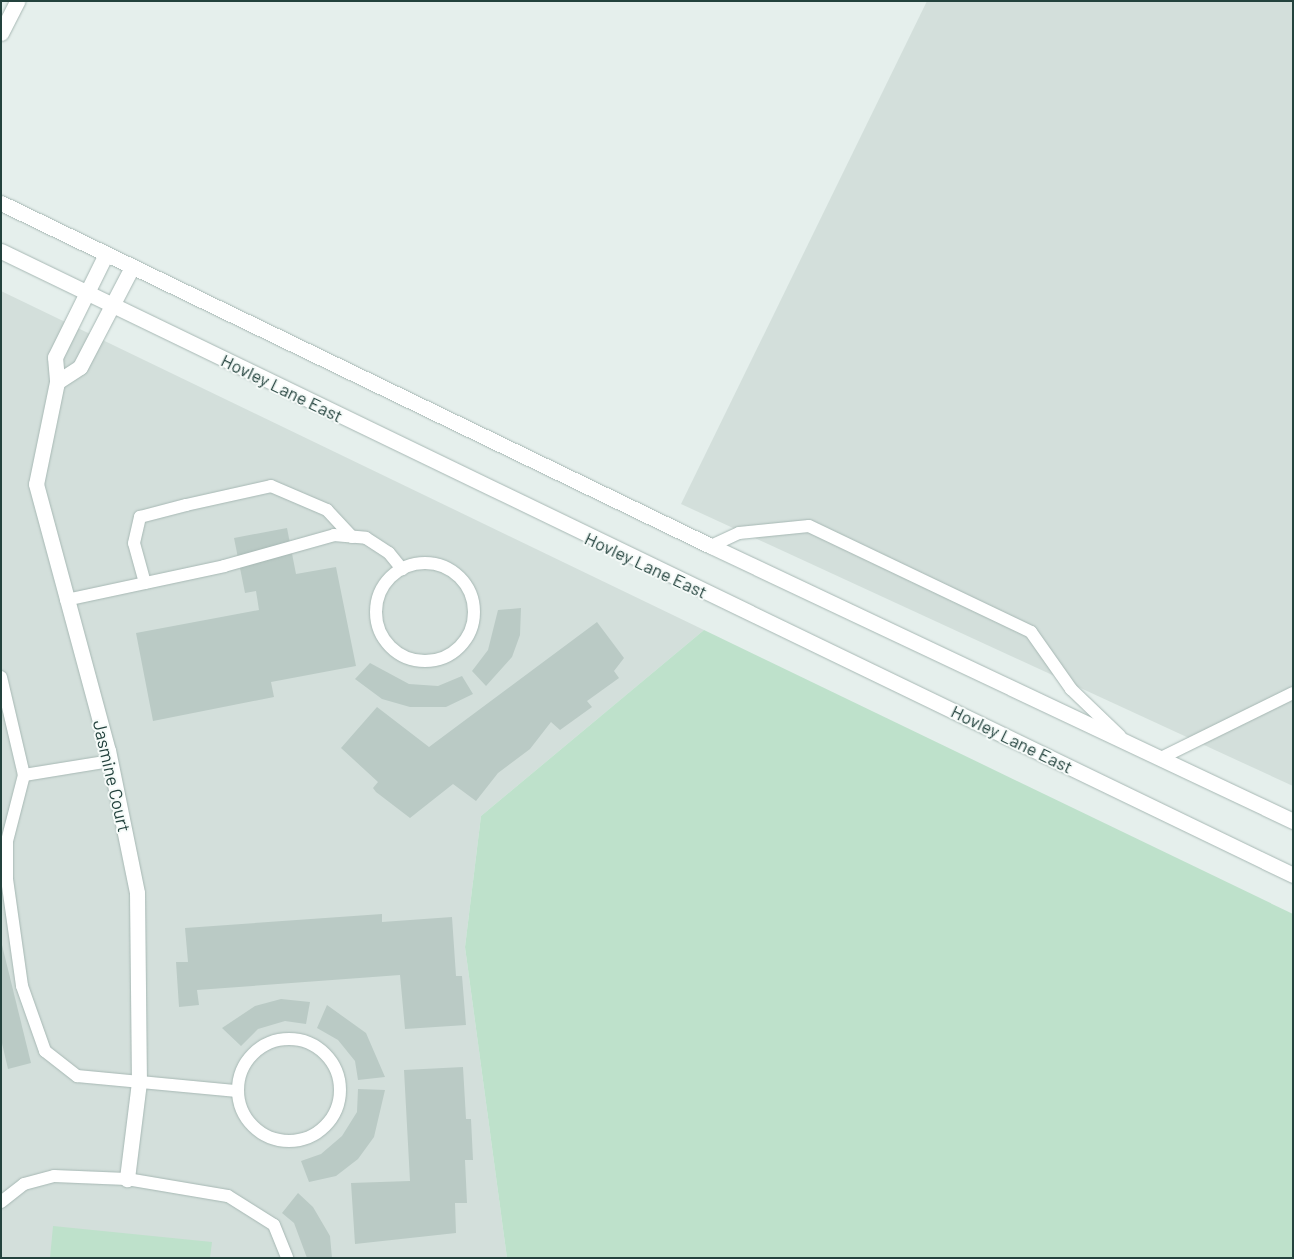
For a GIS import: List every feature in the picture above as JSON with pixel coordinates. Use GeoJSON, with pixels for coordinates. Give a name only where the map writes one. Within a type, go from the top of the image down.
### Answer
{"type":"FeatureCollection","features":[{"type":"Feature","properties":{"kind":"street"},"geometry":{"type":"LineString","coordinates":[[1,34],[17,1]]}},
{"type":"Feature","properties":{"kind":"street"},"geometry":{"type":"LineString","coordinates":[[1,203],[711,546],[1293,821]]}},
{"type":"Feature","properties":{"kind":"street","name":"Hovley Lane East"},"geometry":{"type":"LineString","coordinates":[[1,251],[1293,875]]}},
{"type":"Feature","properties":{"kind":"street","name":"Jasmine Court"},"geometry":{"type":"LineString","coordinates":[[106,254],[56,357],[57,382],[36,484],[110,761],[137,893],[139,1082],[126,1179]]}},
{"type":"Feature","properties":{"kind":"street"},"geometry":{"type":"LineString","coordinates":[[57,382],[80,368],[132,267]]}},
{"type":"Feature","properties":{"kind":"street"},"geometry":{"type":"LineString","coordinates":[[1173,817],[1293,866]]}},
{"type":"Feature","properties":{"kind":"lane"},"geometry":{"type":"LineString","coordinates":[[145,583],[134,543],[140,517],[195,502],[271,486],[326,510],[352,537]]}},
{"type":"Feature","properties":{"kind":"lane"},"geometry":{"type":"LineString","coordinates":[[711,546],[739,533],[809,526],[1031,632],[1071,689],[1126,741]]}},
{"type":"Feature","properties":{"kind":"lane"},"geometry":{"type":"LineString","coordinates":[[66,600],[224,566],[334,535],[366,538],[389,553],[402,569]]}},
{"type":"Feature","properties":{"kind":"lane"},"geometry":{"type":"LineString","coordinates":[[433,564],[448,569],[470,592],[473,623],[467,638],[443,658],[413,660],[400,654],[380,632],[376,618],[381,589],[402,569],[433,564]]}},
{"type":"Feature","properties":{"kind":"lane"},"geometry":{"type":"LineString","coordinates":[[1,677],[24,775],[7,841],[7,879],[22,986],[45,1051],[77,1076],[238,1091]]}},
{"type":"Feature","properties":{"kind":"lane"},"geometry":{"type":"LineString","coordinates":[[1161,758],[1293,693]]}},
{"type":"Feature","properties":{"kind":"lane"},"geometry":{"type":"LineString","coordinates":[[24,775],[110,761]]}},
{"type":"Feature","properties":{"kind":"lane"},"geometry":{"type":"LineString","coordinates":[[294,1039],[325,1054],[340,1085],[332,1117],[308,1138],[292,1141],[275,1140],[248,1121],[238,1091],[240,1074],[248,1059],[277,1040],[294,1039]]}},
{"type":"Feature","properties":{"kind":"lane"},"geometry":{"type":"LineString","coordinates":[[1,1202],[24,1184],[54,1176],[126,1179],[228,1196],[274,1225],[287,1258]]}},
{"type":"Feature","properties":{"kind":"shaded area"},"geometry":{"type":"Polygon","coordinates":[[[927,1],[1293,1],[1293,786],[681,504],[927,1]]]}},
{"type":"Feature","properties":{"kind":"shaded area"},"geometry":{"type":"Polygon","coordinates":[[[1,291],[704,630],[481,816],[465,947],[507,1258],[1,1258],[1,291]]]}},
{"type":"Feature","properties":{"kind":"green space"},"geometry":{"type":"Polygon","coordinates":[[[704,630],[1293,914],[1293,1258],[507,1258],[465,947],[481,816],[704,630]]]}},
{"type":"Feature","properties":{"kind":"green space"},"geometry":{"type":"Polygon","coordinates":[[[53,1226],[212,1242],[210,1258],[50,1258],[53,1226]]]}},
{"type":"Feature","properties":{"kind":"building"},"geometry":{"type":"Polygon","coordinates":[[[287,528],[296,574],[336,567],[356,666],[271,682],[274,697],[153,721],[136,633],[259,610],[256,591],[245,593],[234,538],[287,528]]]}},
{"type":"Feature","properties":{"kind":"building"},"geometry":{"type":"Polygon","coordinates":[[[521,608],[520,635],[512,657],[486,686],[472,671],[488,650],[498,610],[521,608]]]}},
{"type":"Feature","properties":{"kind":"building"},"geometry":{"type":"Polygon","coordinates":[[[597,622],[624,658],[614,671],[619,678],[587,701],[592,707],[560,730],[551,722],[530,749],[498,773],[476,801],[453,784],[410,818],[376,792],[373,788],[378,782],[341,748],[377,707],[429,747],[597,622]]]}},
{"type":"Feature","properties":{"kind":"building"},"geometry":{"type":"Polygon","coordinates":[[[370,663],[409,684],[438,686],[462,676],[473,694],[446,707],[410,707],[382,699],[355,679],[370,663]]]}},
{"type":"Feature","properties":{"kind":"building"},"geometry":{"type":"Polygon","coordinates":[[[382,914],[382,922],[452,917],[456,976],[462,976],[466,1025],[405,1029],[400,975],[197,990],[199,1005],[179,1007],[176,962],[188,962],[185,928],[382,914]]]}},
{"type":"Feature","properties":{"kind":"building"},"geometry":{"type":"Polygon","coordinates":[[[1,941],[31,1063],[8,1069],[1,1039],[1,941]]]}},
{"type":"Feature","properties":{"kind":"building"},"geometry":{"type":"Polygon","coordinates":[[[281,999],[310,1002],[306,1024],[285,1021],[258,1029],[241,1046],[222,1028],[255,1006],[281,999]]]}},
{"type":"Feature","properties":{"kind":"building"},"geometry":{"type":"Polygon","coordinates":[[[327,1005],[366,1033],[385,1077],[358,1080],[355,1061],[338,1040],[317,1028],[327,1005]]]}},
{"type":"Feature","properties":{"kind":"building"},"geometry":{"type":"Polygon","coordinates":[[[463,1067],[466,1119],[471,1119],[473,1160],[465,1160],[467,1203],[455,1203],[456,1233],[355,1244],[351,1183],[410,1181],[404,1070],[463,1067]]]}},
{"type":"Feature","properties":{"kind":"building"},"geometry":{"type":"Polygon","coordinates":[[[358,1089],[385,1090],[374,1137],[358,1159],[336,1176],[309,1182],[301,1161],[321,1154],[342,1136],[357,1112],[358,1089]]]}},
{"type":"Feature","properties":{"kind":"building"},"geometry":{"type":"Polygon","coordinates":[[[298,1193],[313,1207],[330,1236],[332,1258],[307,1258],[294,1223],[282,1213],[298,1193]]]}}]}
